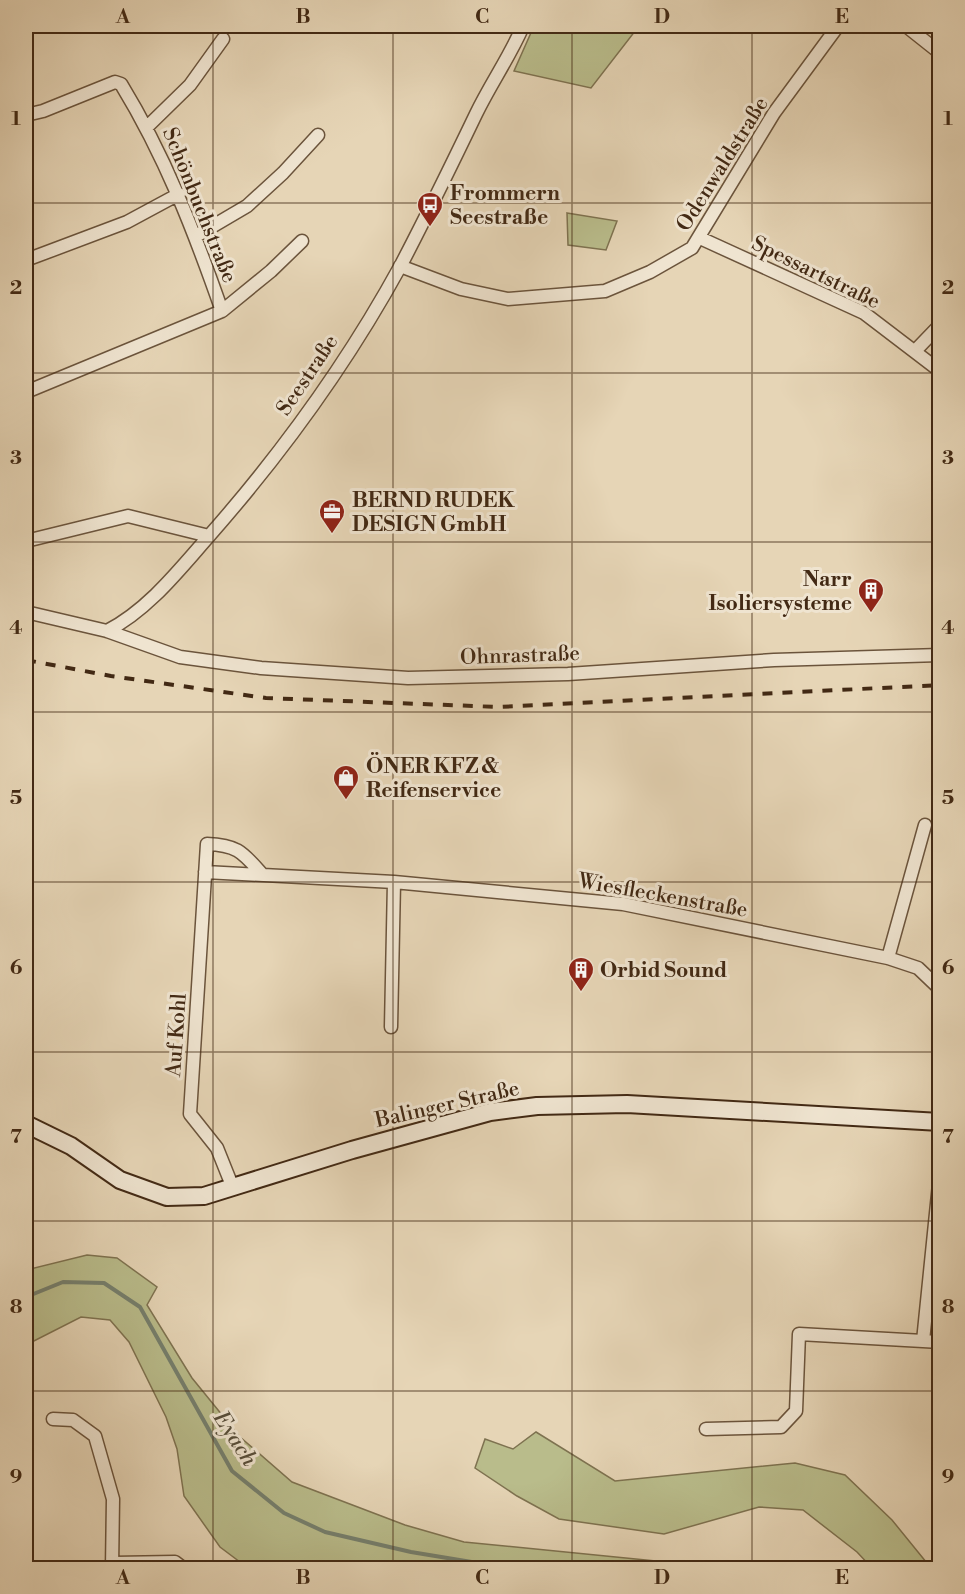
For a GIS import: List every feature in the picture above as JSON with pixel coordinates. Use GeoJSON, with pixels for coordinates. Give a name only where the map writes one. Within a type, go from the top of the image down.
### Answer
{"type":"FeatureCollection","features":[{"type":"Feature","properties":{"kind":"main road","name":"Balinger Straße"},"geometry":{"type":"LineString","coordinates":[[26,1124],[71,1146],[120,1180],[167,1197],[204,1196],[352,1150],[490,1112],[537,1106],[627,1104],[939,1122]]}},
{"type":"Feature","properties":{"kind":"street","name":"Seestraße"},"geometry":{"type":"LineString","coordinates":[[107,631],[127,621],[180,570],[255,484],[316,400],[400,266],[479,108],[507,62],[523,26]]}},
{"type":"Feature","properties":{"kind":"street","name":"Odenwaldstraße"},"geometry":{"type":"LineString","coordinates":[[400,266],[461,289],[508,299],[605,291],[650,272],[692,248],[700,238],[774,113],[838,26]]}},
{"type":"Feature","properties":{"kind":"street"},"geometry":{"type":"LineString","coordinates":[[906,26],[939,53]]}},
{"type":"Feature","properties":{"kind":"street"},"geometry":{"type":"LineString","coordinates":[[147,127],[190,85],[224,39]]}},
{"type":"Feature","properties":{"kind":"street","name":"Schönbuchstraße"},"geometry":{"type":"LineString","coordinates":[[26,115],[43,111],[115,82],[121,84],[147,127],[179,194],[222,311]]}},
{"type":"Feature","properties":{"kind":"street"},"geometry":{"type":"LineString","coordinates":[[196,236],[247,206],[283,173],[318,135]]}},
{"type":"Feature","properties":{"kind":"street"},"geometry":{"type":"LineString","coordinates":[[26,261],[128,222],[179,194]]}},
{"type":"Feature","properties":{"kind":"street","name":"Spessartstraße"},"geometry":{"type":"LineString","coordinates":[[700,238],[864,313],[939,371]]}},
{"type":"Feature","properties":{"kind":"street","name":"Schönbuchstraße"},"geometry":{"type":"LineString","coordinates":[[26,392],[222,311],[272,271],[302,241]]}},
{"type":"Feature","properties":{"kind":"street"},"geometry":{"type":"LineString","coordinates":[[915,351],[939,325]]}},
{"type":"Feature","properties":{"kind":"street"},"geometry":{"type":"LineString","coordinates":[[26,541],[128,516],[209,536]]}},
{"type":"Feature","properties":{"kind":"street"},"geometry":{"type":"LineString","coordinates":[[26,612],[107,631]]}},
{"type":"Feature","properties":{"kind":"street","name":"Ohnrastraße"},"geometry":{"type":"LineString","coordinates":[[107,631],[180,657],[261,668],[408,678],[568,674],[774,660],[939,656]]}},
{"type":"Feature","properties":{"kind":"street"},"geometry":{"type":"LineString","coordinates":[[888,958],[925,825]]}},
{"type":"Feature","properties":{"kind":"street"},"geometry":{"type":"LineString","coordinates":[[205,872],[207,844],[226,844],[240,850],[262,874]]}},
{"type":"Feature","properties":{"kind":"street","name":"Wiesfleckenstraße"},"geometry":{"type":"LineString","coordinates":[[205,872],[394,882],[623,904],[888,958],[918,968],[939,989]]}},
{"type":"Feature","properties":{"kind":"street","name":"Auf Kohl"},"geometry":{"type":"LineString","coordinates":[[205,872],[190,1114],[217,1148],[233,1188]]}},
{"type":"Feature","properties":{"kind":"street"},"geometry":{"type":"LineString","coordinates":[[391,1027],[394,882]]}},
{"type":"Feature","properties":{"kind":"street"},"geometry":{"type":"LineString","coordinates":[[923,1341],[939,1174]]}},
{"type":"Feature","properties":{"kind":"street"},"geometry":{"type":"LineString","coordinates":[[706,1429],[781,1426],[796,1411],[799,1334],[939,1342]]}},
{"type":"Feature","properties":{"kind":"street"},"geometry":{"type":"LineString","coordinates":[[53,1419],[74,1420],[95,1436],[113,1499],[113,1566],[175,1562],[183,1569]]}},
{"type":"Feature","properties":{"kind":"green space"},"geometry":{"type":"Polygon","coordinates":[[[534,26],[639,26],[591,88],[514,71],[534,26]]]}},
{"type":"Feature","properties":{"kind":"green space"},"geometry":{"type":"Polygon","coordinates":[[[567,213],[617,221],[606,250],[568,245],[567,213]]]}},
{"type":"Feature","properties":{"kind":"green space"},"geometry":{"type":"Polygon","coordinates":[[[87,1255],[117,1258],[157,1287],[147,1305],[192,1378],[240,1437],[292,1482],[405,1525],[464,1542],[726,1568],[248,1568],[220,1547],[184,1496],[177,1449],[166,1417],[129,1342],[110,1320],[81,1317],[26,1345],[26,1270],[87,1255]]]}},
{"type":"Feature","properties":{"kind":"green space"},"geometry":{"type":"Polygon","coordinates":[[[536,1432],[615,1481],[795,1463],[845,1475],[892,1520],[931,1568],[872,1568],[857,1552],[803,1510],[759,1507],[664,1534],[559,1519],[517,1496],[475,1468],[485,1439],[513,1449],[536,1432]]]}},
{"type":"Feature","properties":{"kind":"waterway","name":"Eyach"},"geometry":{"type":"LineString","coordinates":[[26,1297],[63,1282],[104,1283],[140,1307],[232,1471],[284,1513],[325,1532],[411,1552],[508,1568]]}},
{"type":"Feature","properties":{"kind":"railway"},"geometry":{"type":"LineString","coordinates":[[26,660],[111,676],[266,698],[499,707],[940,685]]}},
{"type":"Feature","properties":{"kind":"place","name":"Frommern Seestraße"},"geometry":{"type":"Point","coordinates":[430,228]}},
{"type":"Feature","properties":{"kind":"place","name":"BERND RUDEK DESIGN GmbH"},"geometry":{"type":"Point","coordinates":[332,535]}},
{"type":"Feature","properties":{"kind":"place","name":"Narr Isoliersysteme"},"geometry":{"type":"Point","coordinates":[871,614]}},
{"type":"Feature","properties":{"kind":"place","name":"ÖNER KFZ & Reifenservice"},"geometry":{"type":"Point","coordinates":[346,801]}},
{"type":"Feature","properties":{"kind":"place","name":"Orbid Sound"},"geometry":{"type":"Point","coordinates":[581,993]}}]}
